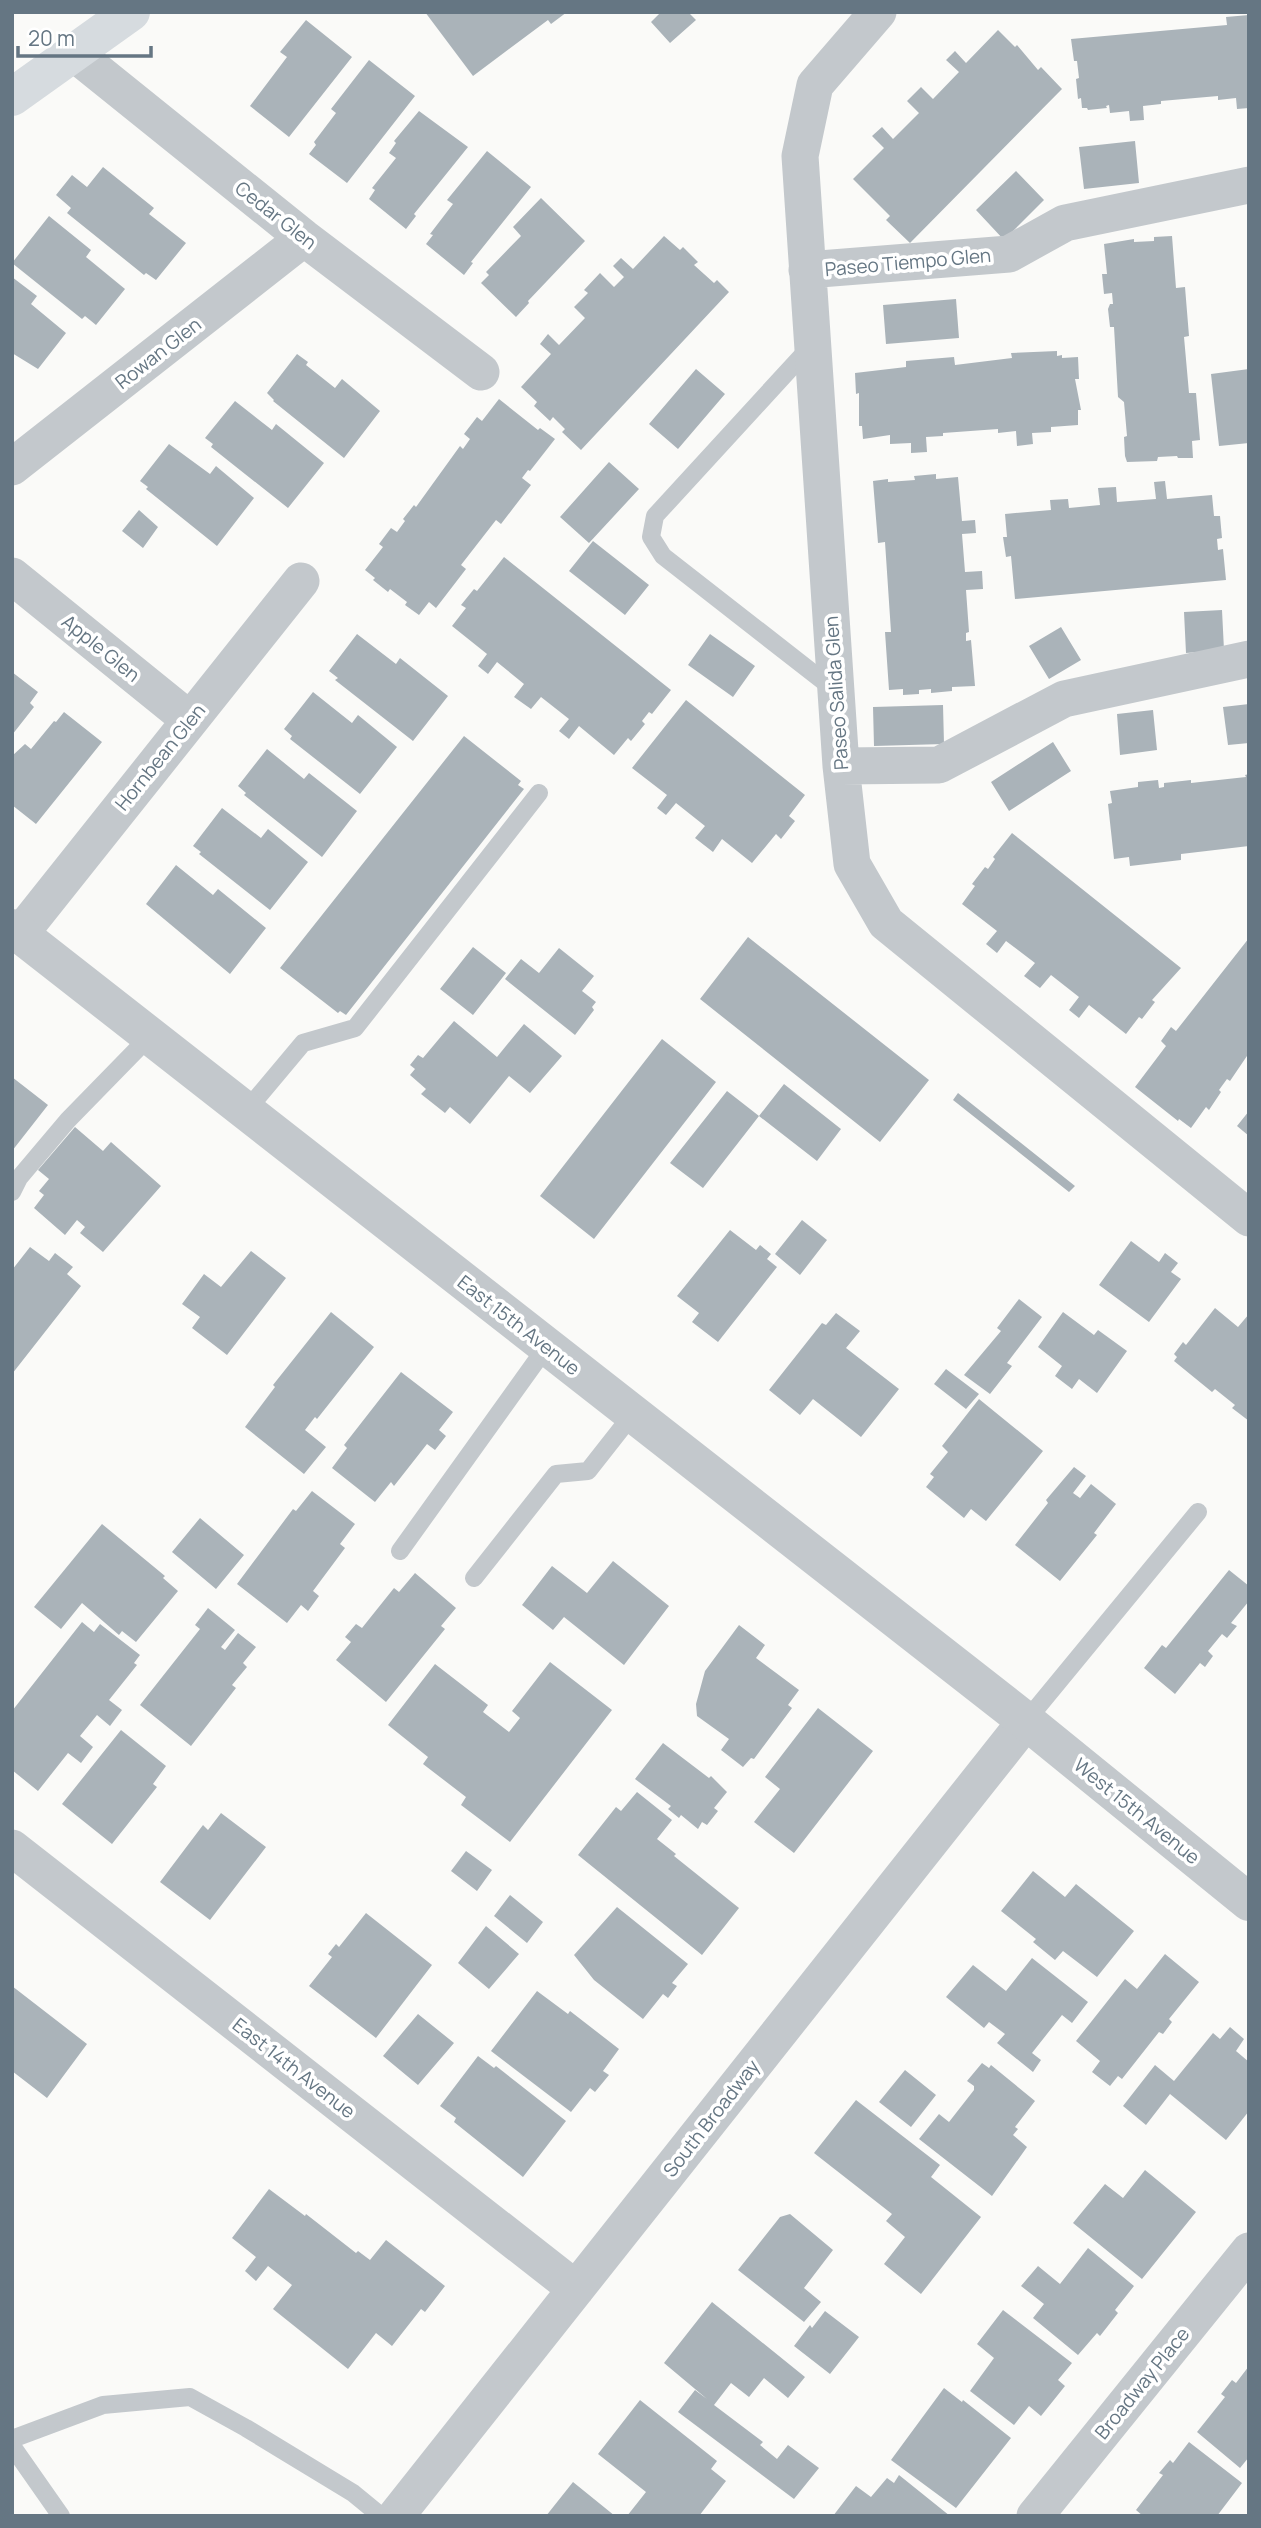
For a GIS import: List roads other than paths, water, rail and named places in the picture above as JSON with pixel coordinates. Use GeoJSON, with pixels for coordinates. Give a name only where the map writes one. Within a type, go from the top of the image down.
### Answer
{"type":"FeatureCollection","features":[{"type":"Feature","properties":{"kind":"main road"},"geometry":{"type":"LineString","coordinates":[[12,97],[122,15]]}},
{"type":"Feature","properties":{"kind":"street","name":"Paseo Salida Glen"},"geometry":{"type":"LineString","coordinates":[[878,12],[815,85],[800,156],[841,766],[852,864],[886,923],[1245,1208]]}},
{"type":"Feature","properties":{"kind":"street","name":"Cedar Glen"},"geometry":{"type":"LineString","coordinates":[[74,53],[304,238],[481,372]]}},
{"type":"Feature","properties":{"kind":"street","name":"Paseo Tiempo Glen"},"geometry":{"type":"LineString","coordinates":[[807,270],[1009,254],[1065,223],[1249,186]]}},
{"type":"Feature","properties":{"kind":"street","name":"Rowan Glen"},"geometry":{"type":"LineString","coordinates":[[12,467],[304,238]]}},
{"type":"Feature","properties":{"kind":"street","name":"Apple Glen"},"geometry":{"type":"LineString","coordinates":[[12,576],[190,720]]}},
{"type":"Feature","properties":{"kind":"street","name":"Hornbean Glen"},"geometry":{"type":"LineString","coordinates":[[16,931],[302,581]]}},
{"type":"Feature","properties":{"kind":"street"},"geometry":{"type":"LineString","coordinates":[[841,766],[939,765],[1064,699],[1249,659]]}},
{"type":"Feature","properties":{"kind":"street","name":"East 15th Avenue"},"geometry":{"type":"LineString","coordinates":[[16,931],[1026,1721]]}},
{"type":"Feature","properties":{"kind":"street","name":"West 15th Avenue"},"geometry":{"type":"LineString","coordinates":[[1026,1721],[1249,1902]]}},
{"type":"Feature","properties":{"kind":"street","name":"South Broadway"},"geometry":{"type":"LineString","coordinates":[[396,2516],[1026,1721]]}},
{"type":"Feature","properties":{"kind":"street","name":"East 14th Avenue"},"geometry":{"type":"LineString","coordinates":[[12,1848],[576,2288]]}},
{"type":"Feature","properties":{"kind":"street","name":"Broadway Place"},"geometry":{"type":"LineString","coordinates":[[1035,2516],[1249,2250]]}},
{"type":"Feature","properties":{"kind":"lane"},"geometry":{"type":"LineString","coordinates":[[812,345],[655,516],[651,537],[663,556],[836,691]]}},
{"type":"Feature","properties":{"kind":"lane"},"geometry":{"type":"LineString","coordinates":[[246,1111],[303,1043],[355,1028],[539,793]]}},
{"type":"Feature","properties":{"kind":"lane"},"geometry":{"type":"LineString","coordinates":[[12,1192],[19,1178],[68,1120],[150,1036]]}},
{"type":"Feature","properties":{"kind":"lane"},"geometry":{"type":"LineString","coordinates":[[400,1551],[547,1346]]}},
{"type":"Feature","properties":{"kind":"lane"},"geometry":{"type":"LineString","coordinates":[[474,1578],[556,1474],[588,1471],[632,1415]]}},
{"type":"Feature","properties":{"kind":"lane"},"geometry":{"type":"LineString","coordinates":[[1026,1721],[1198,1512]]}},
{"type":"Feature","properties":{"kind":"lane"},"geometry":{"type":"LineString","coordinates":[[12,2439],[103,2405],[190,2397],[353,2493],[381,2516]]}},
{"type":"Feature","properties":{"kind":"lane"},"geometry":{"type":"LineString","coordinates":[[12,2446],[61,2516]]}}]}
